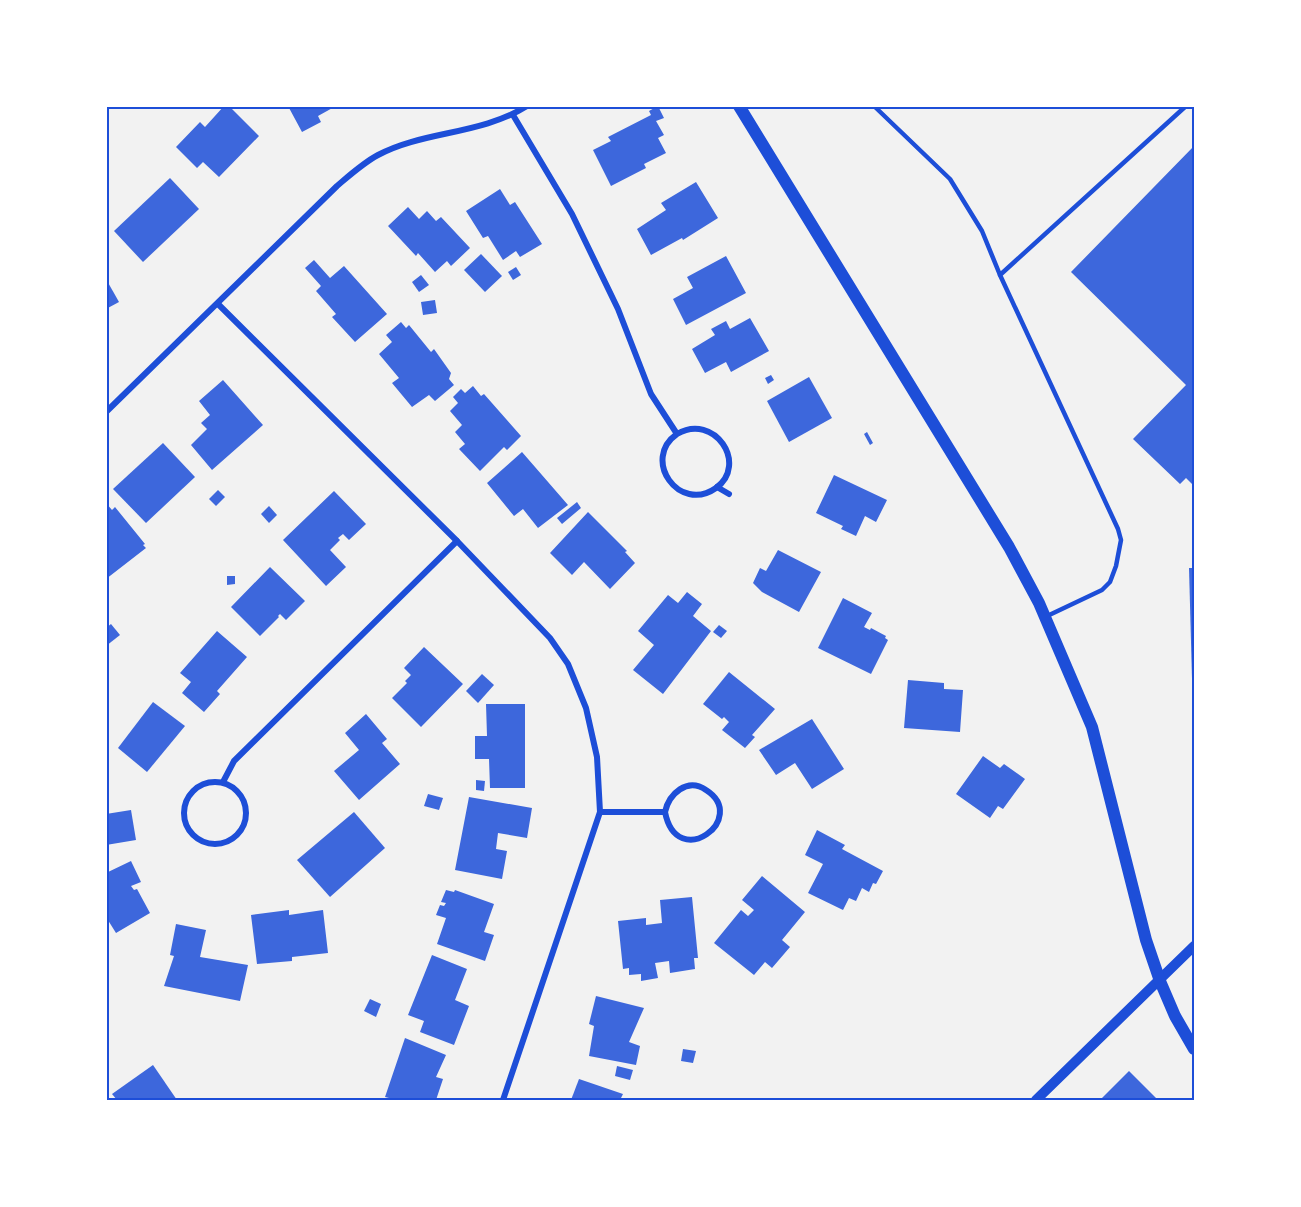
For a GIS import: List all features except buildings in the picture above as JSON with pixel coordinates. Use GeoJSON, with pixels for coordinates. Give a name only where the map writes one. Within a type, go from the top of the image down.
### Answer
{"type":"FeatureCollection","features":[{"type":"Feature","properties":{"kind":"main road"},"geometry":{"type":"LineString","coordinates":[[739,106],[1009,547],[1045,617],[1092,727],[1146,940],[1160,981],[1175,1016],[1194,1049]]}},
{"type":"Feature","properties":{"kind":"street"},"geometry":{"type":"LineString","coordinates":[[106,412],[358,168],[379,154],[413,142],[461,132],[513,115],[526,106]]}},
{"type":"Feature","properties":{"kind":"street"},"geometry":{"type":"LineString","coordinates":[[513,115],[572,214],[618,309],[651,393],[677,434]]}},
{"type":"Feature","properties":{"kind":"street"},"geometry":{"type":"LineString","coordinates":[[218,304],[457,541],[550,638],[568,664],[586,708],[597,757],[600,812],[502,1101]]}},
{"type":"Feature","properties":{"kind":"street"},"geometry":{"type":"LineString","coordinates":[[684,430],[707,430],[717,436],[724,445],[728,455],[728,467],[725,478],[717,487],[707,493],[696,495],[674,488],[667,479],[663,468],[663,456],[666,446],[677,434],[684,430]]}},
{"type":"Feature","properties":{"kind":"street"},"geometry":{"type":"LineString","coordinates":[[717,487],[729,494]]}},
{"type":"Feature","properties":{"kind":"street"},"geometry":{"type":"LineString","coordinates":[[223,782],[234,761],[457,541]]}},
{"type":"Feature","properties":{"kind":"street"},"geometry":{"type":"LineString","coordinates":[[212,781],[223,782],[241,794],[245,804],[244,826],[228,842],[207,843],[197,839],[189,831],[184,821],[183,810],[192,790],[212,781]]}},
{"type":"Feature","properties":{"kind":"street"},"geometry":{"type":"LineString","coordinates":[[693,785],[712,794],[718,803],[720,813],[718,824],[712,832],[703,838],[692,840],[682,838],[673,832],[667,823],[665,812],[667,802],[674,793],[693,785]]}},
{"type":"Feature","properties":{"kind":"street"},"geometry":{"type":"LineString","coordinates":[[600,812],[665,812]]}},
{"type":"Feature","properties":{"kind":"street"},"geometry":{"type":"LineString","coordinates":[[1036,1101],[1194,946]]}},
{"type":"Feature","properties":{"kind":"lane"},"geometry":{"type":"LineString","coordinates":[[874,106],[950,179],[982,231],[1000,275],[1118,529],[1121,540],[1110,582],[1102,590],[1045,617]]}},
{"type":"Feature","properties":{"kind":"lane"},"geometry":{"type":"LineString","coordinates":[[1000,275],[1186,106]]}}]}
